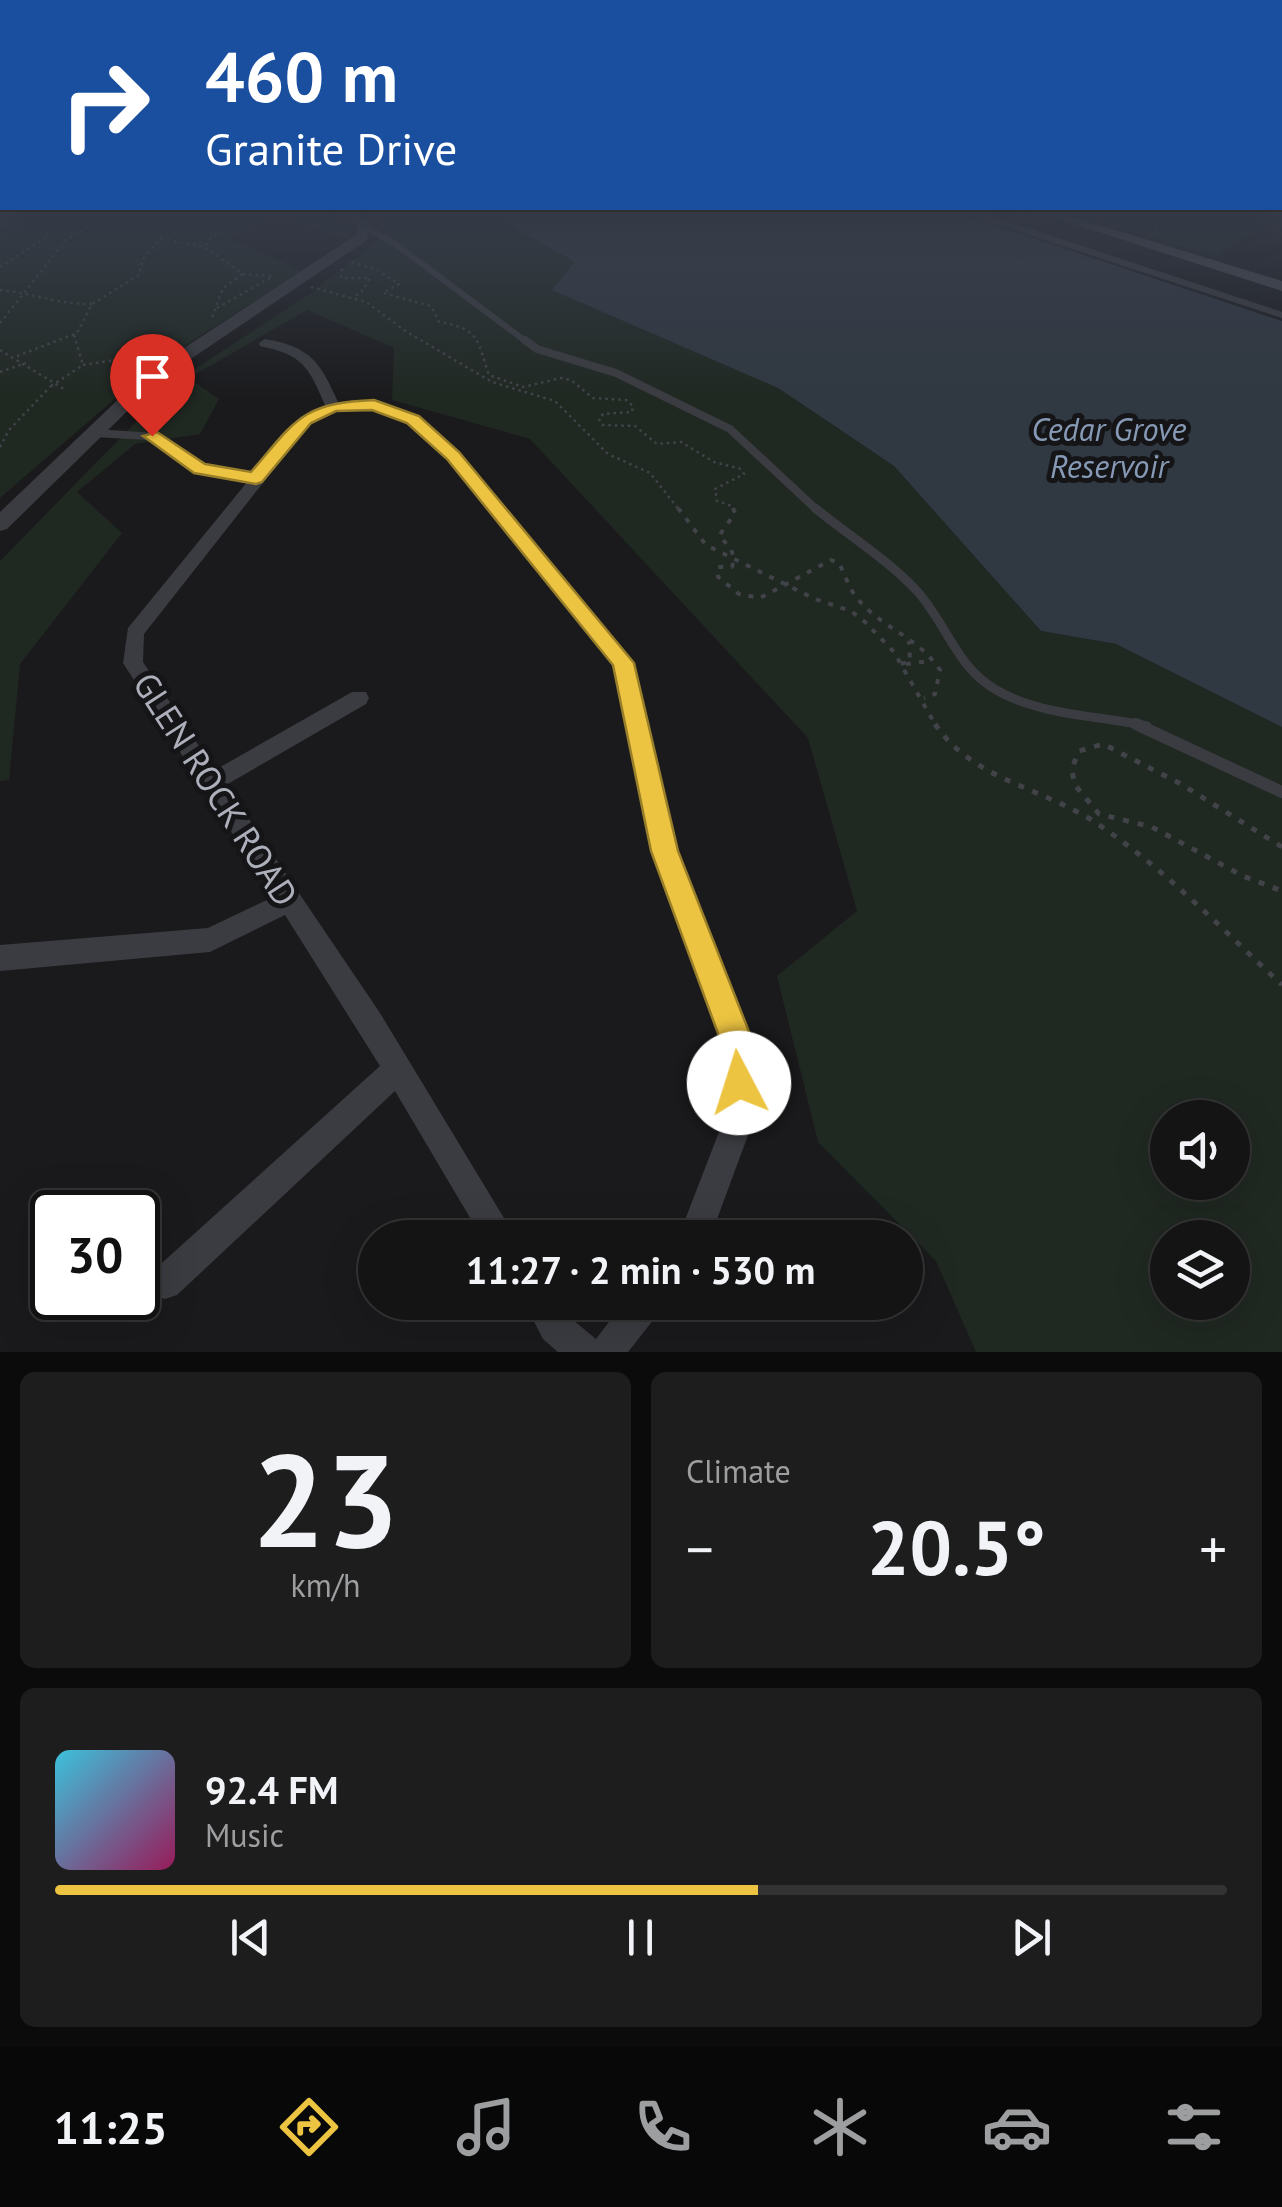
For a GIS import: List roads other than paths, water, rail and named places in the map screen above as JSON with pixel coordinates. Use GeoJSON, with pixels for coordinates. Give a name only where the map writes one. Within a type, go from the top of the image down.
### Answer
{"type":"FeatureCollection","features":[{"type":"Feature","properties":{"kind":"main road"},"geometry":{"type":"LineString","coordinates":[[1240,273],[1282,286]]}},
{"type":"Feature","properties":{"kind":"street"},"geometry":{"type":"LineString","coordinates":[[0,524],[152,377],[311,273]]}},
{"type":"Feature","properties":{"kind":"street"},"geometry":{"type":"LineString","coordinates":[[265,343],[290,346],[312,361],[333,407],[374,405],[392,409],[434,435],[623,663],[665,851],[739,1047],[738,1119],[701,1220]]}},
{"type":"Feature","properties":{"kind":"street","name":"GLEN ROCK ROAD"},"geometry":{"type":"LineString","coordinates":[[333,407],[305,420],[256,478],[135,633],[132,663],[397,1069],[489,1220]]}},
{"type":"Feature","properties":{"kind":"street"},"geometry":{"type":"LineString","coordinates":[[94,433],[152,436],[200,469],[256,478]]}},
{"type":"Feature","properties":{"kind":"street"},"geometry":{"type":"LineString","coordinates":[[213,782],[359,698]]}},
{"type":"Feature","properties":{"kind":"street"},"geometry":{"type":"LineString","coordinates":[[0,958],[210,940],[289,901]]}},
{"type":"Feature","properties":{"kind":"street"},"geometry":{"type":"LineString","coordinates":[[166,1284],[397,1069]]}},
{"type":"Feature","properties":{"kind":"street"},"geometry":{"type":"LineString","coordinates":[[551,1320],[585,1352]]}},
{"type":"Feature","properties":{"kind":"street"},"geometry":{"type":"LineString","coordinates":[[607,1352],[632,1320]]}},
{"type":"Feature","properties":{"kind":"lane"},"geometry":{"type":"LineString","coordinates":[[434,273],[536,349],[616,373],[730,429],[801,497],[914,588],[936,616],[956,656],[996,691],[1043,710],[1103,716],[1150,727],[1282,792]]}},
{"type":"Feature","properties":{"kind":"lane"},"geometry":{"type":"LineString","coordinates":[[1157,273],[1282,314]]}},
{"type":"Feature","properties":{"kind":"water","name":"Cedar Grove Reservoir"},"geometry":{"type":"Polygon","coordinates":[[[566,273],[1138,273],[1282,321],[1282,727],[1116,644],[1041,631],[894,466],[778,388],[552,290],[566,273]]]}}]}
